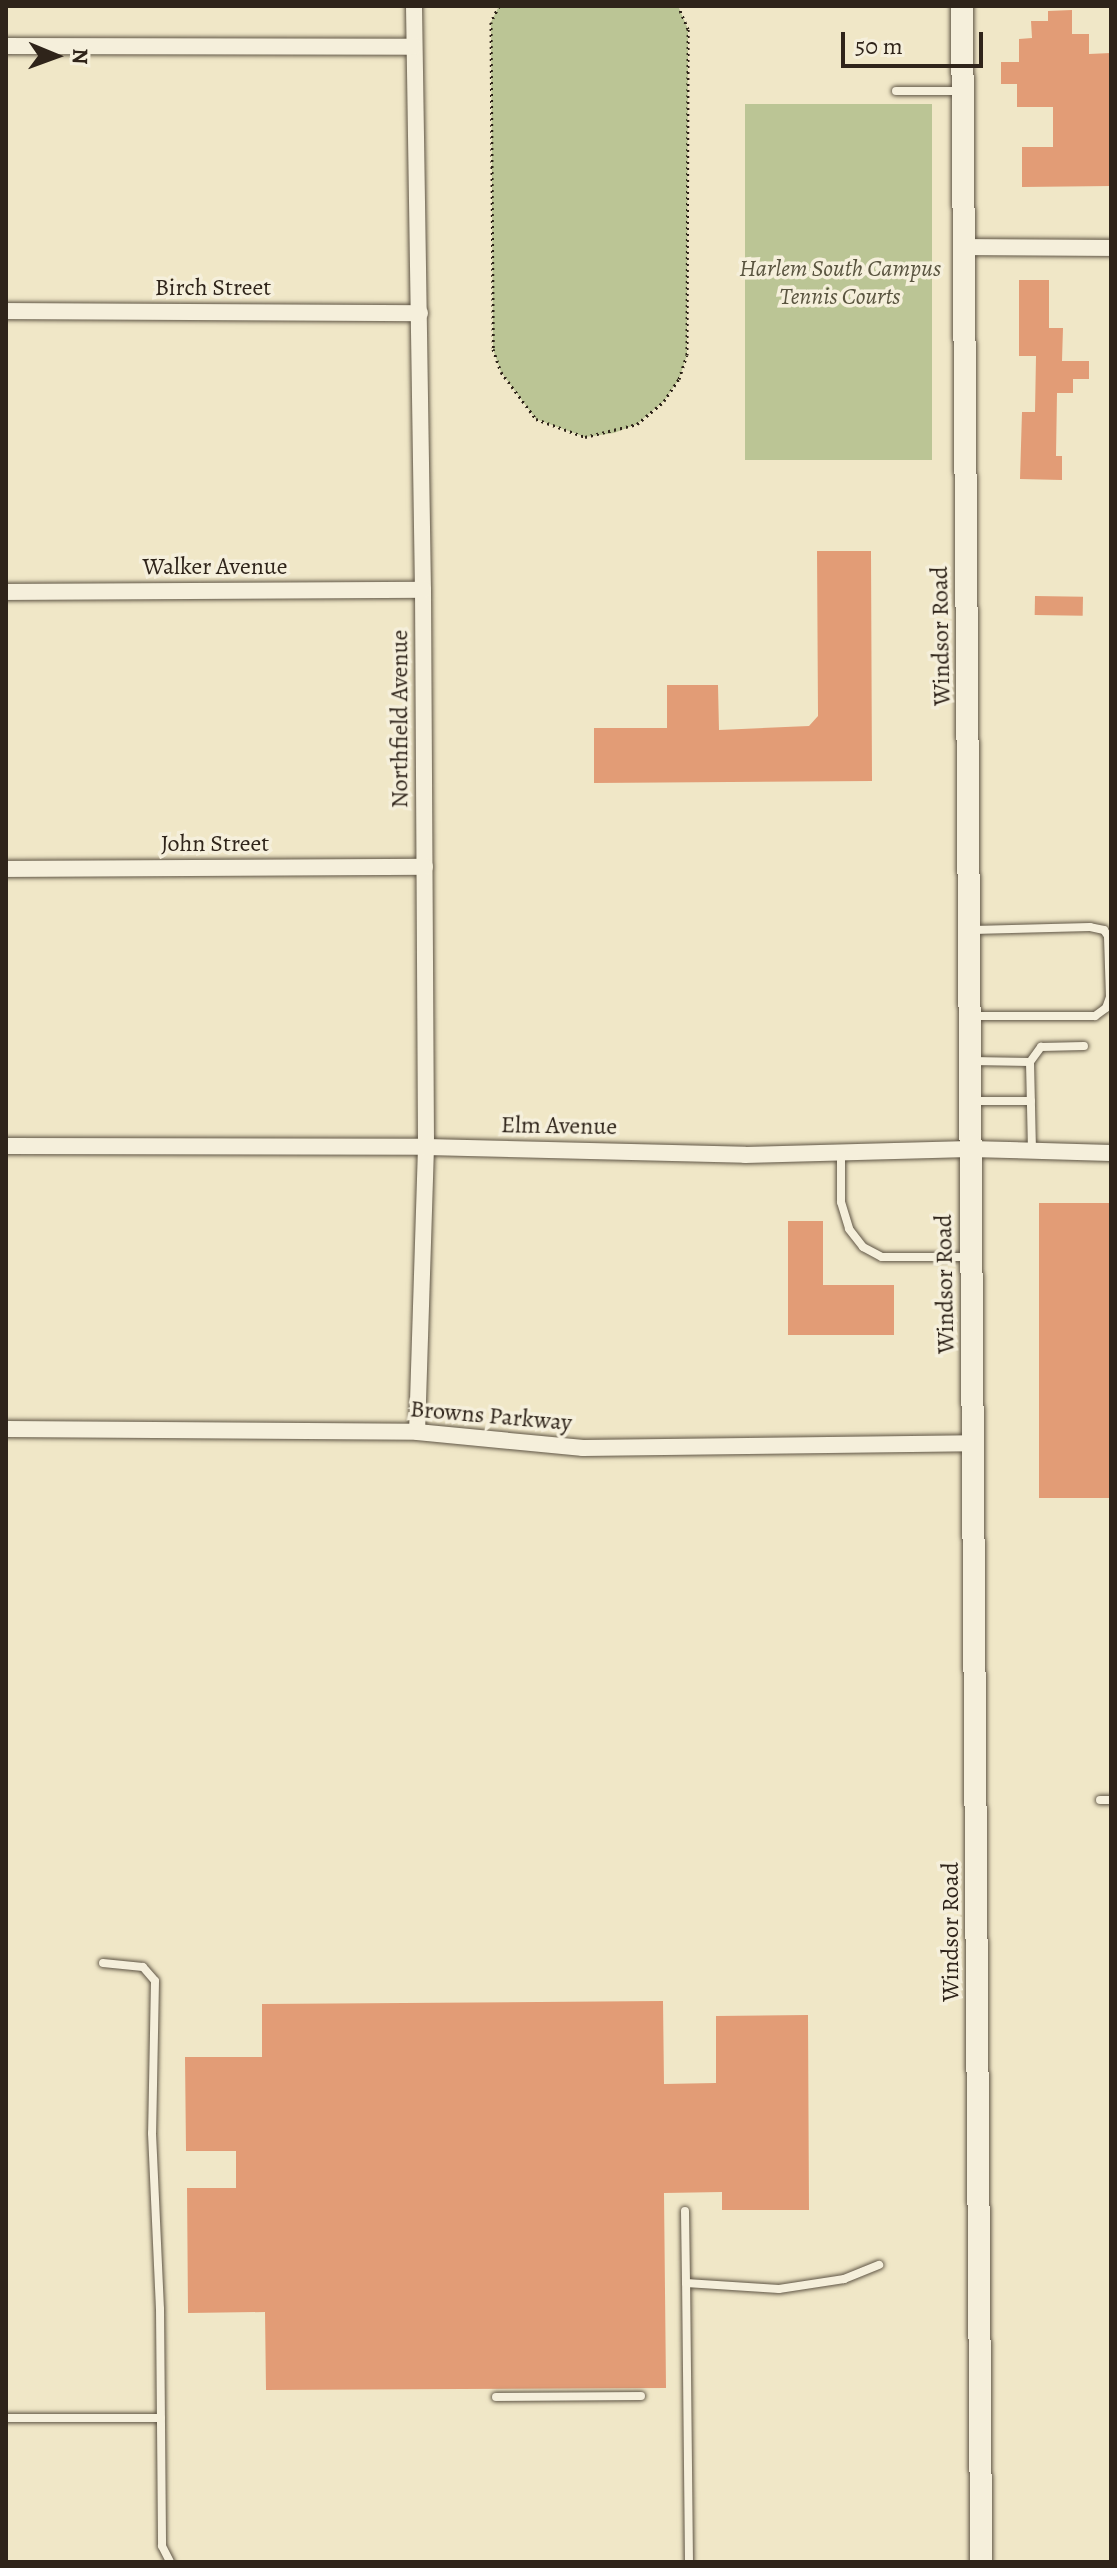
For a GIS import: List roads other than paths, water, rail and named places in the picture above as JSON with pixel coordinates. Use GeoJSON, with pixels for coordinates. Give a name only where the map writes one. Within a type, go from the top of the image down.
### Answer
{"type":"FeatureCollection","features":[{"type":"Feature","properties":{"kind":"street","name":"Northfield Avenue"},"geometry":{"type":"LineString","coordinates":[[414,6],[423,590],[426,1147],[417,1432]]}},
{"type":"Feature","properties":{"kind":"street","name":"Windsor Road"},"geometry":{"type":"LineString","coordinates":[[962,6],[981,2562]]}},
{"type":"Feature","properties":{"kind":"street"},"geometry":{"type":"LineString","coordinates":[[6,46],[414,47]]}},
{"type":"Feature","properties":{"kind":"street"},"geometry":{"type":"LineString","coordinates":[[964,247],[1111,248]]}},
{"type":"Feature","properties":{"kind":"street","name":"Birch Street"},"geometry":{"type":"LineString","coordinates":[[6,311],[420,313]]}},
{"type":"Feature","properties":{"kind":"street","name":"Walker Avenue"},"geometry":{"type":"LineString","coordinates":[[6,592],[423,590]]}},
{"type":"Feature","properties":{"kind":"street","name":"John Street"},"geometry":{"type":"LineString","coordinates":[[6,869],[425,867]]}},
{"type":"Feature","properties":{"kind":"street","name":"Elm Avenue"},"geometry":{"type":"LineString","coordinates":[[6,1146],[426,1147],[745,1155],[970,1149],[1111,1153]]}},
{"type":"Feature","properties":{"kind":"street","name":"Browns Parkway"},"geometry":{"type":"LineString","coordinates":[[6,1429],[417,1432],[583,1448],[972,1443]]}},
{"type":"Feature","properties":{"kind":"lane"},"geometry":{"type":"LineString","coordinates":[[896,91],[962,91]]}},
{"type":"Feature","properties":{"kind":"lane"},"geometry":{"type":"LineString","coordinates":[[969,930],[1090,927],[1104,930],[1108,936],[1110,997],[1106,1008],[1095,1016],[970,1016]]}},
{"type":"Feature","properties":{"kind":"lane"},"geometry":{"type":"LineString","coordinates":[[1032,1151],[1030,1062],[1041,1047],[1084,1046]]}},
{"type":"Feature","properties":{"kind":"lane"},"geometry":{"type":"LineString","coordinates":[[970,1061],[1030,1062]]}},
{"type":"Feature","properties":{"kind":"lane"},"geometry":{"type":"LineString","coordinates":[[970,1101],[1031,1101]]}},
{"type":"Feature","properties":{"kind":"lane"},"geometry":{"type":"LineString","coordinates":[[841,1153],[841,1202],[849,1229],[863,1247],[882,1257],[971,1257]]}},
{"type":"Feature","properties":{"kind":"lane"},"geometry":{"type":"LineString","coordinates":[[1100,1800],[1111,1800]]}},
{"type":"Feature","properties":{"kind":"lane"},"geometry":{"type":"LineString","coordinates":[[103,1963],[143,1967],[155,1981],[152,2133],[162,2546],[170,2562]]}},
{"type":"Feature","properties":{"kind":"lane"},"geometry":{"type":"LineString","coordinates":[[685,2211],[689,2562]]}},
{"type":"Feature","properties":{"kind":"lane"},"geometry":{"type":"LineString","coordinates":[[686,2283],[779,2289],[844,2279],[879,2265]]}},
{"type":"Feature","properties":{"kind":"lane"},"geometry":{"type":"LineString","coordinates":[[496,2397],[641,2396]]}},
{"type":"Feature","properties":{"kind":"lane"},"geometry":{"type":"LineString","coordinates":[[6,2418],[161,2418]]}},
{"type":"Feature","properties":{"kind":"park label","name":"Harlem South Campus Tennis Courts"},"geometry":{"type":"Point","coordinates":[840,283]}}]}
